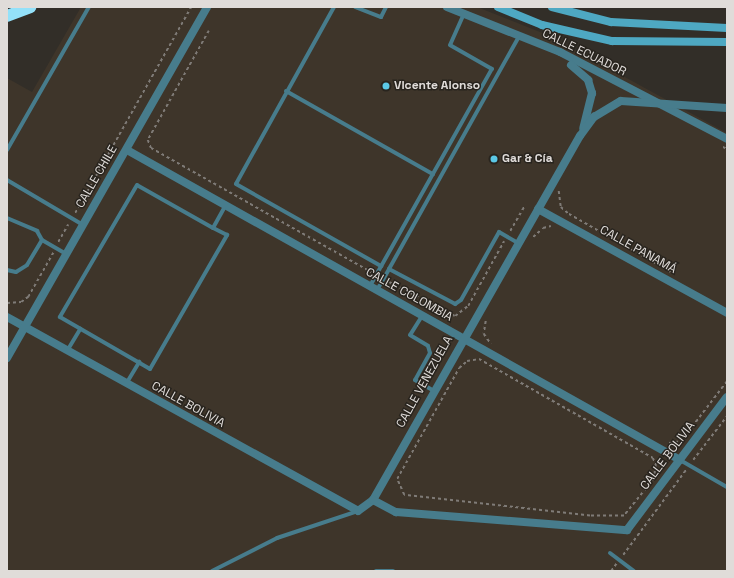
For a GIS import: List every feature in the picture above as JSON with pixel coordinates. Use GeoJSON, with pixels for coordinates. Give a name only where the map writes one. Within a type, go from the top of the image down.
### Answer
{"type":"FeatureCollection","features":[{"type":"Feature","properties":{"kind":"highway"},"geometry":{"type":"LineString","coordinates":[[7,16],[30,7]]}},
{"type":"Feature","properties":{"kind":"main road"},"geometry":{"type":"LineString","coordinates":[[498,7],[554,28],[612,41],[727,42]]}},
{"type":"Feature","properties":{"kind":"main road"},"geometry":{"type":"LineString","coordinates":[[552,7],[618,22],[727,28]]}},
{"type":"Feature","properties":{"kind":"street","name":"CALLE CHILE"},"geometry":{"type":"LineString","coordinates":[[7,358],[127,150],[207,7]]}},
{"type":"Feature","properties":{"kind":"street","name":"CALLE ECUADOR"},"geometry":{"type":"LineString","coordinates":[[447,7],[521,37],[658,102],[727,139]]}},
{"type":"Feature","properties":{"kind":"street"},"geometry":{"type":"LineString","coordinates":[[521,37],[579,69],[588,80],[591,104],[580,136]]}},
{"type":"Feature","properties":{"kind":"street"},"geometry":{"type":"LineString","coordinates":[[580,136],[598,113],[612,103],[658,102],[727,108]]}},
{"type":"Feature","properties":{"kind":"street","name":"CALLE VENEZUELA"},"geometry":{"type":"LineString","coordinates":[[358,511],[373,500],[463,339],[580,136]]}},
{"type":"Feature","properties":{"kind":"street","name":"CALLE COLOMBIA"},"geometry":{"type":"LineString","coordinates":[[127,150],[680,460]]}},
{"type":"Feature","properties":{"kind":"street","name":"CALLE PANAMÁ"},"geometry":{"type":"LineString","coordinates":[[538,209],[727,313]]}},
{"type":"Feature","properties":{"kind":"street","name":"CALLE BOLIVIA"},"geometry":{"type":"LineString","coordinates":[[7,317],[126,385],[358,511]]}},
{"type":"Feature","properties":{"kind":"street","name":"CALLE BOLIVIA"},"geometry":{"type":"LineString","coordinates":[[373,500],[396,512],[627,530],[727,397]]}},
{"type":"Feature","properties":{"kind":"lane"},"geometry":{"type":"LineString","coordinates":[[7,150],[89,7]]}},
{"type":"Feature","properties":{"kind":"lane"},"geometry":{"type":"LineString","coordinates":[[334,7],[286,91],[236,184],[381,266]]}},
{"type":"Feature","properties":{"kind":"lane"},"geometry":{"type":"LineString","coordinates":[[355,7],[381,17],[386,7]]}},
{"type":"Feature","properties":{"kind":"lane"},"geometry":{"type":"LineString","coordinates":[[373,288],[376,275],[492,69],[450,45],[464,14]]}},
{"type":"Feature","properties":{"kind":"lane"},"geometry":{"type":"LineString","coordinates":[[373,288],[384,279],[521,37]]}},
{"type":"Feature","properties":{"kind":"lane"},"geometry":{"type":"LineString","coordinates":[[286,91],[433,174]]}},
{"type":"Feature","properties":{"kind":"lane"},"geometry":{"type":"LineString","coordinates":[[7,180],[83,225]]}},
{"type":"Feature","properties":{"kind":"lane"},"geometry":{"type":"LineString","coordinates":[[137,186],[227,235],[150,369],[80,329],[60,318],[137,186]]}},
{"type":"Feature","properties":{"kind":"lane"},"geometry":{"type":"LineString","coordinates":[[213,228],[226,206]]}},
{"type":"Feature","properties":{"kind":"lane"},"geometry":{"type":"LineString","coordinates":[[7,218],[37,231],[42,240],[67,254]]}},
{"type":"Feature","properties":{"kind":"lane"},"geometry":{"type":"LineString","coordinates":[[389,269],[455,304],[461,300],[499,232],[518,243]]}},
{"type":"Feature","properties":{"kind":"lane"},"geometry":{"type":"LineString","coordinates":[[7,270],[16,272],[27,265],[42,240]]}},
{"type":"Feature","properties":{"kind":"lane"},"geometry":{"type":"LineString","coordinates":[[422,316],[410,335],[428,346],[430,353],[415,380],[434,391]]}},
{"type":"Feature","properties":{"kind":"lane"},"geometry":{"type":"LineString","coordinates":[[67,351],[80,329]]}},
{"type":"Feature","properties":{"kind":"lane"},"geometry":{"type":"LineString","coordinates":[[126,385],[139,362]]}},
{"type":"Feature","properties":{"kind":"lane"},"geometry":{"type":"LineString","coordinates":[[680,460],[727,487]]}},
{"type":"Feature","properties":{"kind":"lane"},"geometry":{"type":"LineString","coordinates":[[212,571],[276,538],[358,511]]}},
{"type":"Feature","properties":{"kind":"lane"},"geometry":{"type":"LineString","coordinates":[[610,553],[634,571]]}},
{"type":"Feature","properties":{"kind":"lane"},"geometry":{"type":"LineString","coordinates":[[376,571],[393,571]]}},
{"type":"Feature","properties":{"kind":"path"},"geometry":{"type":"LineString","coordinates":[[7,303],[21,302],[28,297],[191,7]]}},
{"type":"Feature","properties":{"kind":"path"},"geometry":{"type":"LineString","coordinates":[[209,31],[148,140],[151,148],[376,275]]}},
{"type":"Feature","properties":{"kind":"path"},"geometry":{"type":"LineString","coordinates":[[720,146],[727,149]]}},
{"type":"Feature","properties":{"kind":"path"},"geometry":{"type":"LineString","coordinates":[[559,189],[561,208],[569,214],[675,274]]}},
{"type":"Feature","properties":{"kind":"path"},"geometry":{"type":"LineString","coordinates":[[384,279],[455,316],[468,306],[525,205]]}},
{"type":"Feature","properties":{"kind":"path"},"geometry":{"type":"LineString","coordinates":[[531,240],[543,228],[554,227]]}},
{"type":"Feature","properties":{"kind":"path"},"geometry":{"type":"LineString","coordinates":[[489,314],[484,334],[497,348]]}},
{"type":"Feature","properties":{"kind":"path"},"geometry":{"type":"LineString","coordinates":[[480,359],[581,416],[649,455],[656,465],[654,479],[624,516],[590,516],[404,496],[397,479],[459,368],[467,361],[480,359]]}},
{"type":"Feature","properties":{"kind":"path"},"geometry":{"type":"LineString","coordinates":[[664,442],[680,441],[727,381]]}},
{"type":"Feature","properties":{"kind":"path"},"geometry":{"type":"LineString","coordinates":[[611,571],[727,416]]}},
{"type":"Feature","properties":{"kind":"shaded area"},"geometry":{"type":"Polygon","coordinates":[[[81,7],[477,7],[550,36],[727,133],[727,571],[7,571],[7,78],[32,92],[81,7]]]}},
{"type":"Feature","properties":{"kind":"place","name":"Vicente Alonso"},"geometry":{"type":"Point","coordinates":[386,86]}},
{"type":"Feature","properties":{"kind":"place","name":"Gar & Cía"},"geometry":{"type":"Point","coordinates":[494,159]}}]}
